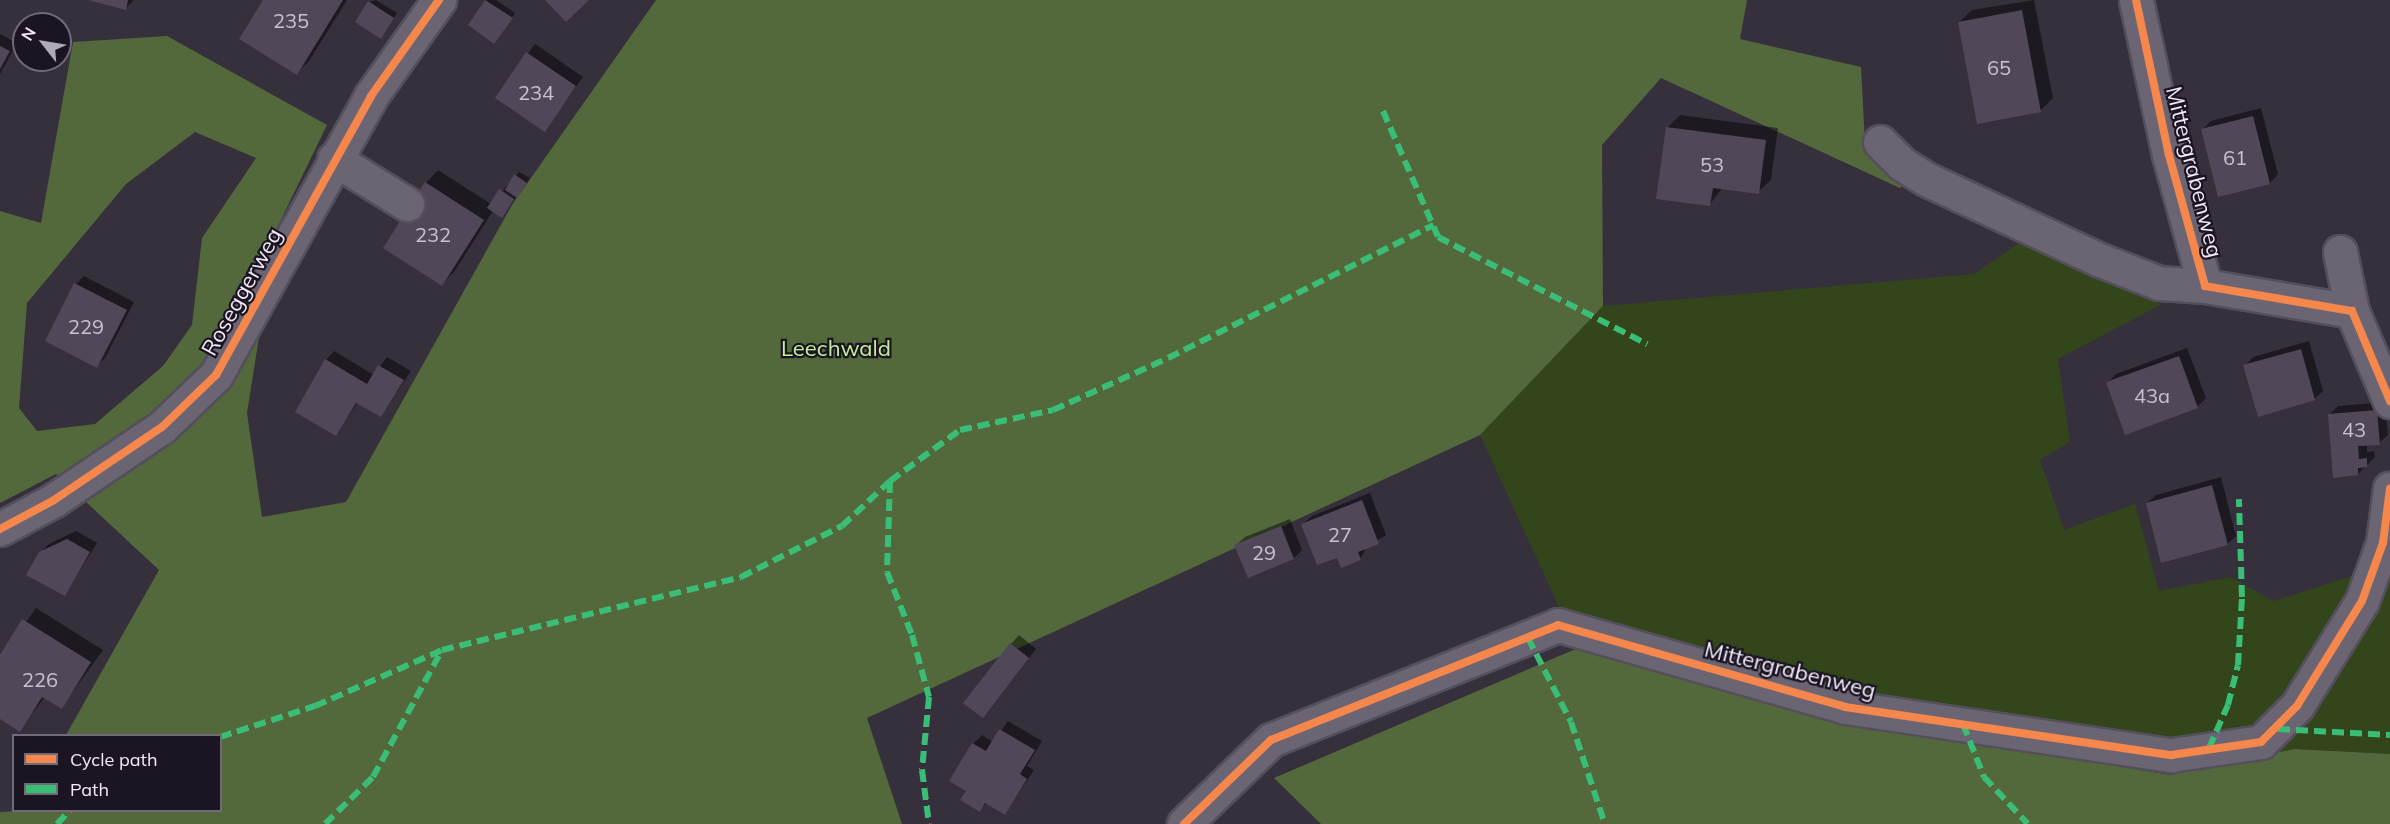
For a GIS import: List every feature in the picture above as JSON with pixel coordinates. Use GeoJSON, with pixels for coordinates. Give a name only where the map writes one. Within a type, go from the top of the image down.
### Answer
{"type":"FeatureCollection","features":[{"type":"Feature","properties":{"kind":"street","name":"Roseggerweg"},"geometry":{"type":"LineString","coordinates":[[0,529],[54,500],[162,427],[216,375],[334,159],[401,50],[439,0]]}},
{"type":"Feature","properties":{"kind":"street","name":"Mittergrabenweg"},"geometry":{"type":"LineString","coordinates":[[2136,0],[2169,155],[2205,286]]}},
{"type":"Feature","properties":{"kind":"street","name":"Mittergrabenweg"},"geometry":{"type":"LineString","coordinates":[[1880,142],[1902,164],[1926,179],[2100,260],[2159,283],[2205,286],[2352,310]]}},
{"type":"Feature","properties":{"kind":"street"},"geometry":{"type":"LineString","coordinates":[[334,159],[407,204]]}},
{"type":"Feature","properties":{"kind":"street"},"geometry":{"type":"LineString","coordinates":[[2340,252],[2352,310],[2390,401]]}},
{"type":"Feature","properties":{"kind":"street","name":"Mittergrabenweg"},"geometry":{"type":"LineString","coordinates":[[1184,824],[1271,740],[1558,626],[1845,707],[2170,755],[2261,742],[2296,706],[2362,601],[2383,543],[2390,488]]}},
{"type":"Feature","properties":{"kind":"green space","name":"Leechwald"},"geometry":{"type":"Polygon","coordinates":[[[656,0],[1747,0],[1740,39],[1861,67],[1865,144],[1913,175],[1900,188],[1661,78],[1602,145],[1603,306],[1480,435],[867,718],[902,824],[0,824],[0,812],[222,812],[222,734],[67,734],[159,570],[56,474],[0,503],[0,211],[41,223],[68,72],[72,72],[73,42],[167,36],[327,125],[276,230],[247,413],[262,517],[346,502],[512,205],[656,0]],[[195,132],[126,184],[27,303],[19,408],[37,431],[95,424],[163,366],[192,325],[202,238],[256,158],[195,132]]]}},
{"type":"Feature","properties":{"kind":"green space"},"geometry":{"type":"Polygon","coordinates":[[[2021,242],[2162,304],[2058,359],[2070,442],[2040,460],[2064,530],[2135,504],[2159,591],[2231,577],[2273,601],[2390,564],[2390,754],[2294,749],[2171,775],[1843,722],[1578,648],[1480,435],[1603,306],[1974,274],[2021,242]]]}},
{"type":"Feature","properties":{"kind":"green space"},"geometry":{"type":"Polygon","coordinates":[[[1578,648],[1843,722],[2171,775],[2294,749],[2390,754],[2390,824],[1321,824],[1274,778],[1578,648]]]}},
{"type":"Feature","properties":{"kind":"building"},"geometry":{"type":"Polygon","coordinates":[[[88,0],[128,0],[126,10],[88,0]]]}},
{"type":"Feature","properties":{"kind":"building"},"geometry":{"type":"Polygon","coordinates":[[[263,0],[343,0],[297,75],[239,39],[263,0]]]}},
{"type":"Feature","properties":{"kind":"building"},"geometry":{"type":"Polygon","coordinates":[[[485,0],[513,18],[494,44],[468,25],[485,0]]]}},
{"type":"Feature","properties":{"kind":"building"},"geometry":{"type":"Polygon","coordinates":[[[545,0],[589,0],[566,22],[545,0]]]}},
{"type":"Feature","properties":{"kind":"building"},"geometry":{"type":"Polygon","coordinates":[[[368,1],[394,18],[381,39],[355,22],[368,1]]]}},
{"type":"Feature","properties":{"kind":"building"},"geometry":{"type":"Polygon","coordinates":[[[2022,10],[2041,112],[1977,124],[1958,22],[2022,10]]]}},
{"type":"Feature","properties":{"kind":"building"},"geometry":{"type":"Polygon","coordinates":[[[0,46],[10,51],[0,69],[0,46]]]}},
{"type":"Feature","properties":{"kind":"building"},"geometry":{"type":"Polygon","coordinates":[[[526,52],[576,86],[545,132],[495,98],[526,52]]]}},
{"type":"Feature","properties":{"kind":"building"},"geometry":{"type":"Polygon","coordinates":[[[2253,116],[2270,184],[2218,197],[2201,129],[2253,116]]]}},
{"type":"Feature","properties":{"kind":"building"},"geometry":{"type":"Polygon","coordinates":[[[1666,127],[1766,140],[1759,194],[1713,188],[1710,206],[1656,199],[1666,127]]]}},
{"type":"Feature","properties":{"kind":"building"},"geometry":{"type":"Polygon","coordinates":[[[514,174],[527,183],[517,198],[505,190],[514,174]]]}},
{"type":"Feature","properties":{"kind":"building"},"geometry":{"type":"Polygon","coordinates":[[[425,182],[484,220],[442,286],[383,248],[425,182]]]}},
{"type":"Feature","properties":{"kind":"building"},"geometry":{"type":"Polygon","coordinates":[[[499,189],[514,199],[502,218],[487,208],[499,189]]]}},
{"type":"Feature","properties":{"kind":"building"},"geometry":{"type":"Polygon","coordinates":[[[74,283],[127,310],[97,368],[45,341],[74,283]]]}},
{"type":"Feature","properties":{"kind":"building"},"geometry":{"type":"Polygon","coordinates":[[[2301,349],[2315,400],[2258,417],[2243,365],[2301,349]]]}},
{"type":"Feature","properties":{"kind":"building"},"geometry":{"type":"Polygon","coordinates":[[[2179,356],[2198,408],[2125,435],[2106,382],[2179,356]]]}},
{"type":"Feature","properties":{"kind":"building"},"geometry":{"type":"Polygon","coordinates":[[[325,359],[367,384],[378,365],[404,380],[381,417],[356,403],[336,436],[295,412],[325,359]]]}},
{"type":"Feature","properties":{"kind":"building"},"geometry":{"type":"Polygon","coordinates":[[[2377,410],[2380,445],[2358,446],[2359,459],[2367,458],[2367,467],[2358,468],[2358,475],[2333,478],[2328,414],[2377,410]]]}},
{"type":"Feature","properties":{"kind":"building"},"geometry":{"type":"Polygon","coordinates":[[[2212,485],[2228,545],[2161,563],[2146,503],[2212,485]]]}},
{"type":"Feature","properties":{"kind":"building"},"geometry":{"type":"Polygon","coordinates":[[[1362,500],[1379,544],[1358,552],[1361,560],[1341,568],[1337,558],[1317,565],[1301,524],[1362,500]]]}},
{"type":"Feature","properties":{"kind":"building"},"geometry":{"type":"Polygon","coordinates":[[[1281,526],[1294,559],[1248,578],[1234,545],[1281,526]]]}},
{"type":"Feature","properties":{"kind":"building"},"geometry":{"type":"Polygon","coordinates":[[[67,539],[90,552],[65,596],[26,575],[39,552],[67,539]]]}},
{"type":"Feature","properties":{"kind":"building"},"geometry":{"type":"Polygon","coordinates":[[[22,619],[91,662],[62,709],[42,697],[20,732],[0,719],[0,655],[22,619]]]}},
{"type":"Feature","properties":{"kind":"building"},"geometry":{"type":"Polygon","coordinates":[[[1010,643],[1029,658],[983,718],[963,703],[1010,643]]]}},
{"type":"Feature","properties":{"kind":"building"},"geometry":{"type":"Polygon","coordinates":[[[999,729],[1035,750],[1020,774],[1027,779],[1005,815],[985,803],[980,812],[960,800],[966,791],[949,781],[972,743],[986,751],[999,729]]]}},
{"type":"Feature","properties":{"kind":"marked path"},"geometry":{"type":"LineString","coordinates":[[1383,111],[1438,237],[1647,344]]}},
{"type":"Feature","properties":{"kind":"marked path"},"geometry":{"type":"LineString","coordinates":[[222,736],[315,706],[442,650],[741,577],[842,526],[890,481],[960,430],[1053,410],[1168,358],[1434,225]]}},
{"type":"Feature","properties":{"kind":"marked path"},"geometry":{"type":"LineString","coordinates":[[890,481],[887,572],[912,635],[929,697],[922,770],[929,824]]}},
{"type":"Feature","properties":{"kind":"marked path"},"geometry":{"type":"LineString","coordinates":[[2209,748],[2228,705],[2238,665],[2242,597],[2239,499]]}},
{"type":"Feature","properties":{"kind":"marked path"},"geometry":{"type":"LineString","coordinates":[[1528,638],[1571,722],[1605,824]]}},
{"type":"Feature","properties":{"kind":"marked path"},"geometry":{"type":"LineString","coordinates":[[325,824],[373,777],[442,650]]}},
{"type":"Feature","properties":{"kind":"marked path"},"geometry":{"type":"LineString","coordinates":[[1963,724],[1984,777],[2028,824]]}},
{"type":"Feature","properties":{"kind":"marked path"},"geometry":{"type":"LineString","coordinates":[[2278,729],[2390,735]]}},
{"type":"Feature","properties":{"kind":"marked path"},"geometry":{"type":"LineString","coordinates":[[57,824],[68,812]]}},
{"type":"Feature","properties":{"kind":"cycle path"},"geometry":{"type":"LineString","coordinates":[[0,529],[54,500],[162,427],[216,375],[371,96],[439,0]]}},
{"type":"Feature","properties":{"kind":"cycle path"},"geometry":{"type":"LineString","coordinates":[[2136,0],[2169,155],[2205,286],[2352,311],[2390,401]]}},
{"type":"Feature","properties":{"kind":"cycle path"},"geometry":{"type":"LineString","coordinates":[[1184,824],[1271,740],[1558,625],[1845,707],[2171,755],[2261,742],[2297,706],[2362,601],[2383,543],[2390,488]]}}]}
